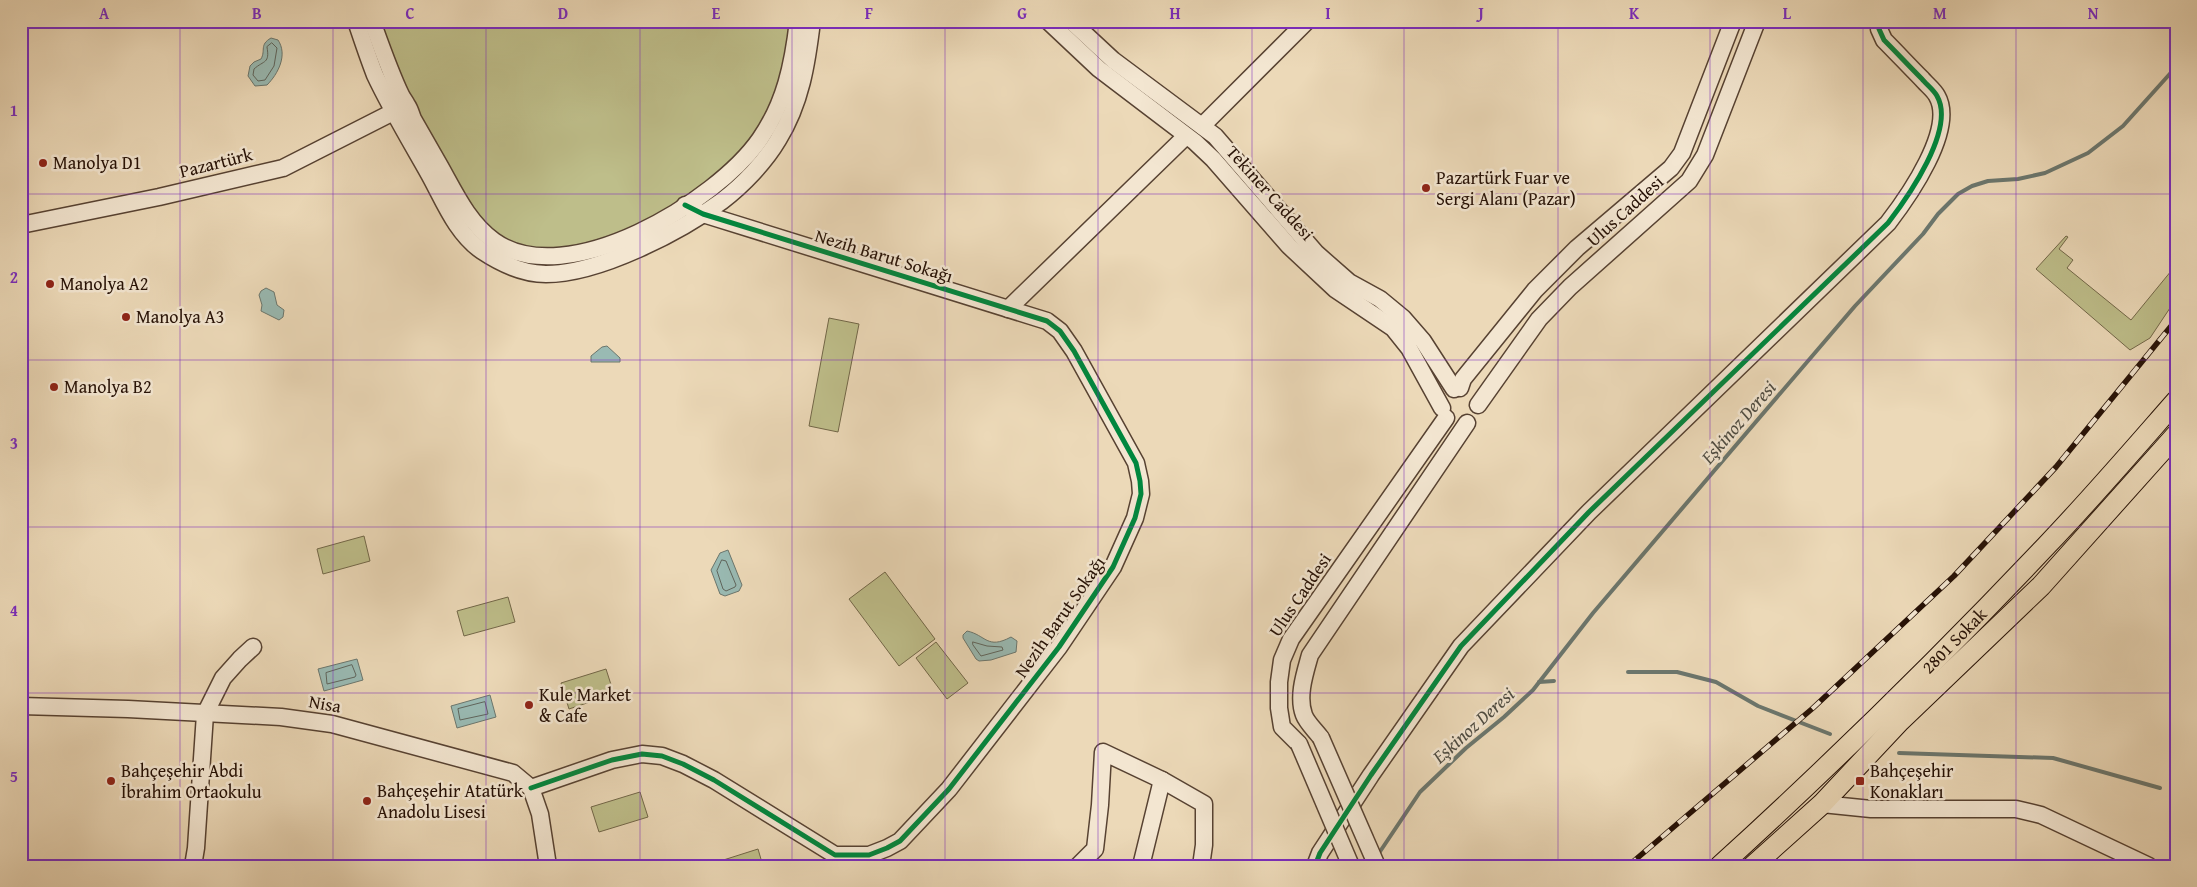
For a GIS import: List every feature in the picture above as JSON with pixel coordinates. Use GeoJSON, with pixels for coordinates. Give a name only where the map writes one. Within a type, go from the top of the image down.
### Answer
{"type":"FeatureCollection","features":[{"type":"Feature","properties":{"kind":"main road","name":"2801 Sokak"},"geometry":{"type":"LineString","coordinates":[[1720,866],[1848,747],[2048,544],[2176,402]]}},
{"type":"Feature","properties":{"kind":"main road","name":"2801 Sokak"},"geometry":{"type":"LineString","coordinates":[[1753,866],[1822,804],[1900,721],[2041,586],[2176,435]]}},
{"type":"Feature","properties":{"kind":"main road"},"geometry":{"type":"LineString","coordinates":[[1822,804],[1816,800],[1815,794],[1841,766],[1848,747]]}},
{"type":"Feature","properties":{"kind":"street"},"geometry":{"type":"LineString","coordinates":[[356,21],[375,75],[403,114],[468,216],[495,242],[521,254],[550,257],[603,247],[654,224],[685,205],[732,171],[760,140],[784,95],[789,80],[798,21]]}},
{"type":"Feature","properties":{"kind":"street"},"geometry":{"type":"LineString","coordinates":[[372,21],[402,98],[403,114],[455,223],[480,250],[495,260],[512,267],[545,274],[596,264],[634,250],[703,214],[723,200],[745,180],[778,142],[797,103],[803,83],[812,21]]}},
{"type":"Feature","properties":{"kind":"street","name":"Tekiner Caddesi"},"geometry":{"type":"LineString","coordinates":[[1048,21],[1099,69],[1213,159],[1302,259],[1335,289],[1393,328],[1401,337],[1444,413]]}},
{"type":"Feature","properties":{"kind":"street","name":"Tekiner Caddesi"},"geometry":{"type":"LineString","coordinates":[[1071,21],[1113,60],[1202,126],[1226,147],[1316,253],[1349,282],[1380,299],[1404,318],[1457,388]]}},
{"type":"Feature","properties":{"kind":"street"},"geometry":{"type":"LineString","coordinates":[[1202,126],[1307,21]]}},
{"type":"Feature","properties":{"kind":"street","name":"Ulus Caddesi"},"geometry":{"type":"LineString","coordinates":[[1351,866],[1299,744],[1282,727],[1279,708],[1279,682],[1282,660],[1291,639],[1444,413],[1445,396],[1457,388],[1535,290],[1578,248],[1671,168],[1682,153],[1733,21]]}},
{"type":"Feature","properties":{"kind":"street","name":"Ulus Caddesi"},"geometry":{"type":"LineString","coordinates":[[1377,866],[1321,738],[1304,716],[1302,699],[1304,678],[1310,655],[1467,423],[1475,416],[1478,405],[1539,319],[1690,181],[1705,155],[1757,21]]}},
{"type":"Feature","properties":{"kind":"street"},"geometry":{"type":"LineString","coordinates":[[1316,866],[1320,853],[1371,775],[1461,646],[1589,512],[1844,268],[1888,223],[1907,198],[1935,145],[1942,122],[1942,109],[1937,95],[1884,40],[1878,21]]}},
{"type":"Feature","properties":{"kind":"street","name":"Pazartürk"},"geometry":{"type":"LineString","coordinates":[[21,225],[160,198],[282,168],[403,114]]}},
{"type":"Feature","properties":{"kind":"street"},"geometry":{"type":"LineString","coordinates":[[1008,309],[1186,136]]}},
{"type":"Feature","properties":{"kind":"street","name":"Nezih Barut Sokağı"},"geometry":{"type":"LineString","coordinates":[[531,788],[612,760],[642,754],[662,756],[683,764],[714,780],[834,860],[869,855],[900,841],[949,789],[1059,647],[1114,567],[1135,518],[1141,494],[1136,463],[1074,351],[1060,330],[1047,321],[703,214],[685,205]]}},
{"type":"Feature","properties":{"kind":"street"},"geometry":{"type":"LineString","coordinates":[[1457,388],[1465,389],[1474,395],[1478,405]]}},
{"type":"Feature","properties":{"kind":"street"},"geometry":{"type":"LineString","coordinates":[[1444,413],[1456,424],[1467,423]]}},
{"type":"Feature","properties":{"kind":"street"},"geometry":{"type":"LineString","coordinates":[[192,866],[196,848],[205,714],[223,678],[240,658],[253,647]]}},
{"type":"Feature","properties":{"kind":"street","name":"Nisa"},"geometry":{"type":"LineString","coordinates":[[21,706],[128,709],[281,717],[332,724],[513,772],[531,788]]}},
{"type":"Feature","properties":{"kind":"street"},"geometry":{"type":"LineString","coordinates":[[1078,866],[1094,849],[1100,806],[1104,752],[1162,780],[1204,804],[1202,866]]}},
{"type":"Feature","properties":{"kind":"street"},"geometry":{"type":"LineString","coordinates":[[1141,866],[1162,780]]}},
{"type":"Feature","properties":{"kind":"street"},"geometry":{"type":"LineString","coordinates":[[531,788],[540,814],[548,866]]}},
{"type":"Feature","properties":{"kind":"street"},"geometry":{"type":"LineString","coordinates":[[1822,804],[1871,809],[2016,809],[2041,815],[2149,866]]}},
{"type":"Feature","properties":{"kind":"green space"},"geometry":{"type":"Polygon","coordinates":[[[368,21],[805,21],[800,76],[701,225],[566,261],[494,238],[452,177],[368,21]]]}},
{"type":"Feature","properties":{"kind":"green space"},"geometry":{"type":"Polygon","coordinates":[[[2066,236],[2068,237],[2059,249],[2073,260],[2067,268],[2131,320],[2176,265],[2176,299],[2150,338],[2130,350],[2036,269],[2066,236]]]}},
{"type":"Feature","properties":{"kind":"green space"},"geometry":{"type":"Polygon","coordinates":[[[829,318],[859,324],[838,432],[809,426],[829,318]]]}},
{"type":"Feature","properties":{"kind":"green space"},"geometry":{"type":"Polygon","coordinates":[[[364,536],[370,561],[323,574],[317,549],[364,536]]]}},
{"type":"Feature","properties":{"kind":"green space"},"geometry":{"type":"Polygon","coordinates":[[[885,572],[935,639],[899,666],[849,599],[885,572]]]}},
{"type":"Feature","properties":{"kind":"green space"},"geometry":{"type":"Polygon","coordinates":[[[508,597],[515,622],[464,636],[457,611],[508,597]]]}},
{"type":"Feature","properties":{"kind":"green space"},"geometry":{"type":"Polygon","coordinates":[[[936,642],[968,683],[947,699],[916,658],[936,642]]]}},
{"type":"Feature","properties":{"kind":"green space"},"geometry":{"type":"Polygon","coordinates":[[[606,669],[614,694],[569,709],[561,683],[606,669]]]}},
{"type":"Feature","properties":{"kind":"green space"},"geometry":{"type":"Polygon","coordinates":[[[640,792],[648,817],[599,832],[591,807],[640,792]]]}},
{"type":"Feature","properties":{"kind":"green space"},"geometry":{"type":"Polygon","coordinates":[[[758,849],[763,866],[714,866],[714,863],[758,849]]]}},
{"type":"Feature","properties":{"kind":"water"},"geometry":{"type":"Polygon","coordinates":[[[271,38],[278,40],[281,46],[282,58],[278,70],[267,85],[255,86],[248,76],[250,66],[261,59],[264,45],[271,38]]]}},
{"type":"Feature","properties":{"kind":"water"},"geometry":{"type":"Polygon","coordinates":[[[266,288],[274,292],[277,305],[284,310],[283,317],[279,320],[261,311],[262,305],[259,295],[266,288]]]}},
{"type":"Feature","properties":{"kind":"water"},"geometry":{"type":"Polygon","coordinates":[[[607,346],[620,358],[620,362],[591,362],[591,356],[602,347],[607,346]]]}},
{"type":"Feature","properties":{"kind":"water"},"geometry":{"type":"Polygon","coordinates":[[[728,550],[742,585],[739,591],[725,596],[720,594],[711,570],[720,553],[728,550]]]}},
{"type":"Feature","properties":{"kind":"water"},"geometry":{"type":"Polygon","coordinates":[[[967,631],[992,642],[1003,641],[1011,637],[1017,641],[1016,652],[991,660],[979,661],[963,638],[967,631]]]}},
{"type":"Feature","properties":{"kind":"water"},"geometry":{"type":"Polygon","coordinates":[[[357,659],[363,680],[324,691],[318,669],[357,659]]]}},
{"type":"Feature","properties":{"kind":"water"},"geometry":{"type":"Polygon","coordinates":[[[490,695],[496,717],[457,728],[451,706],[490,695]]]}},
{"type":"Feature","properties":{"kind":"waterway","name":"Eşkinoz Deresi"},"geometry":{"type":"LineString","coordinates":[[1377,856],[1420,792],[1466,748],[1533,690],[1593,613],[1855,306],[1958,194],[1972,186],[1988,181],[2018,179],[2045,173],[2088,153],[2123,126],[2176,67]]}},
{"type":"Feature","properties":{"kind":"waterway"},"geometry":{"type":"LineString","coordinates":[[1628,672],[1677,672],[1716,682],[1758,706],[1830,734]]}},
{"type":"Feature","properties":{"kind":"waterway"},"geometry":{"type":"LineString","coordinates":[[1539,682],[1554,681]]}},
{"type":"Feature","properties":{"kind":"waterway"},"geometry":{"type":"LineString","coordinates":[[1899,753],[2053,758],[2160,788]]}},
{"type":"Feature","properties":{"kind":"railway"},"geometry":{"type":"LineString","coordinates":[[1628,866],[1813,708],[1954,576],[2056,467],[2176,320]]}},
{"type":"Feature","properties":{"kind":"cycle path"},"geometry":{"type":"LineString","coordinates":[[1315,866],[1320,853],[1371,775],[1461,646],[1589,512],[1888,223],[1907,197],[1935,144],[1940,126],[1941,110],[1934,92],[1884,40],[1879,29],[1879,21]]}},
{"type":"Feature","properties":{"kind":"cycle path"},"geometry":{"type":"LineString","coordinates":[[531,788],[612,760],[642,754],[662,756],[683,764],[714,780],[835,855],[869,855],[887,848],[900,841],[949,789],[1059,647],[1113,567],[1135,518],[1141,494],[1136,463],[1074,351],[1060,331],[1047,321],[703,214],[685,205]]}},
{"type":"Feature","properties":{"kind":"place","name":"Manolya D1"},"geometry":{"type":"Point","coordinates":[43,163]}},
{"type":"Feature","properties":{"kind":"place","name":"Pazartürk Fuar ve Sergi Alanı (Pazar)"},"geometry":{"type":"Point","coordinates":[1426,188]}},
{"type":"Feature","properties":{"kind":"place","name":"Manolya A2"},"geometry":{"type":"Point","coordinates":[50,284]}},
{"type":"Feature","properties":{"kind":"place","name":"Manolya A3"},"geometry":{"type":"Point","coordinates":[126,317]}},
{"type":"Feature","properties":{"kind":"place","name":"Manolya B2"},"geometry":{"type":"Point","coordinates":[54,387]}},
{"type":"Feature","properties":{"kind":"place","name":"Kule Market & Cafe"},"geometry":{"type":"Point","coordinates":[529,705]}},
{"type":"Feature","properties":{"kind":"place","name":"Bahçeşehir Abdi İbrahim Ortaokulu"},"geometry":{"type":"Point","coordinates":[111,781]}},
{"type":"Feature","properties":{"kind":"place","name":"Bahçeşehir Konakları"},"geometry":{"type":"Point","coordinates":[1860,781]}},
{"type":"Feature","properties":{"kind":"place","name":"Bahçeşehir Atatürk Anadolu Lisesi"},"geometry":{"type":"Point","coordinates":[367,801]}}]}
